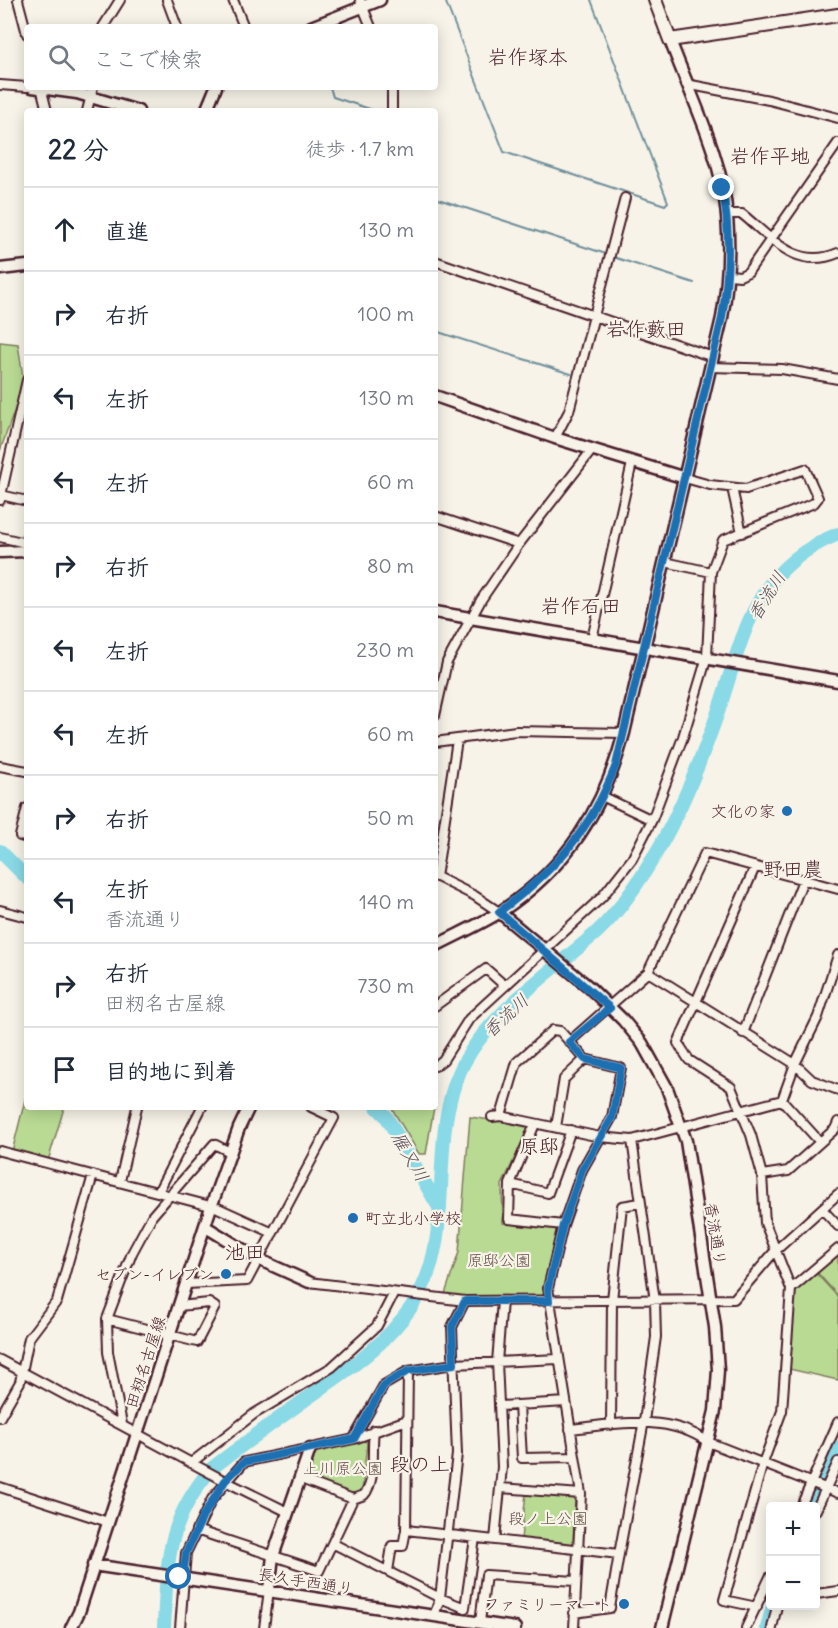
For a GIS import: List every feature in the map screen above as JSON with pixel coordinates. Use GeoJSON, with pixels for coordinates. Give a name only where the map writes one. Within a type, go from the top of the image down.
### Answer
{"type":"FeatureCollection","features":[{"type":"Feature","properties":{"kind":"main road"},"geometry":{"type":"LineString","coordinates":[[655,0],[670,40],[838,15]]}},
{"type":"Feature","properties":{"kind":"street"},"geometry":{"type":"LineString","coordinates":[[18,0],[24,24]]}},
{"type":"Feature","properties":{"kind":"street"},"geometry":{"type":"LineString","coordinates":[[105,24],[120,0]]}},
{"type":"Feature","properties":{"kind":"street"},"geometry":{"type":"LineString","coordinates":[[167,0],[176,24]]}},
{"type":"Feature","properties":{"kind":"street"},"geometry":{"type":"LineString","coordinates":[[233,0],[243,24]]}},
{"type":"Feature","properties":{"kind":"street"},"geometry":{"type":"LineString","coordinates":[[317,24],[362,3],[380,0]]}},
{"type":"Feature","properties":{"kind":"street"},"geometry":{"type":"LineString","coordinates":[[362,3],[370,24]]}},
{"type":"Feature","properties":{"kind":"street"},"geometry":{"type":"LineString","coordinates":[[438,944],[499,912],[550,871],[582,833],[604,797],[624,733],[712,362],[729,275],[727,214],[711,147],[670,40]]}},
{"type":"Feature","properties":{"kind":"street"},"geometry":{"type":"LineString","coordinates":[[686,84],[769,100],[838,118]]}},
{"type":"Feature","properties":{"kind":"street"},"geometry":{"type":"LineString","coordinates":[[0,86],[24,87]]}},
{"type":"Feature","properties":{"kind":"street"},"geometry":{"type":"LineString","coordinates":[[36,90],[45,108]]}},
{"type":"Feature","properties":{"kind":"street"},"geometry":{"type":"LineString","coordinates":[[207,108],[215,90]]}},
{"type":"Feature","properties":{"kind":"street"},"geometry":{"type":"LineString","coordinates":[[392,90],[392,108]]}},
{"type":"Feature","properties":{"kind":"street"},"geometry":{"type":"LineString","coordinates":[[88,108],[91,91],[131,108]]}},
{"type":"Feature","properties":{"kind":"street"},"geometry":{"type":"LineString","coordinates":[[729,275],[746,274],[838,143]]}},
{"type":"Feature","properties":{"kind":"street"},"geometry":{"type":"LineString","coordinates":[[555,438],[569,411],[625,198]]}},
{"type":"Feature","properties":{"kind":"street"},"geometry":{"type":"LineString","coordinates":[[727,214],[742,214],[771,240],[805,259],[816,260],[838,253]]}},
{"type":"Feature","properties":{"kind":"street"},"geometry":{"type":"LineString","coordinates":[[438,262],[594,316],[712,362],[782,369],[838,379]]}},
{"type":"Feature","properties":{"kind":"street"},"geometry":{"type":"LineString","coordinates":[[0,269],[24,266]]}},
{"type":"Feature","properties":{"kind":"street"},"geometry":{"type":"LineString","coordinates":[[24,396],[1,497],[24,501]]}},
{"type":"Feature","properties":{"kind":"street"},"geometry":{"type":"LineString","coordinates":[[438,397],[555,438],[703,484],[754,488],[805,469],[818,498],[814,503],[723,540],[711,572],[707,657],[683,737],[652,820],[632,859],[602,897],[469,1019],[443,1060],[438,1064]]}},
{"type":"Feature","properties":{"kind":"street"},"geometry":{"type":"LineString","coordinates":[[438,702],[447,662],[481,600],[519,544],[592,450]]}},
{"type":"Feature","properties":{"kind":"street"},"geometry":{"type":"LineString","coordinates":[[592,639],[632,463]]}},
{"type":"Feature","properties":{"kind":"street"},"geometry":{"type":"LineString","coordinates":[[732,488],[742,533]]}},
{"type":"Feature","properties":{"kind":"street"},"geometry":{"type":"LineString","coordinates":[[438,517],[519,544]]}},
{"type":"Feature","properties":{"kind":"street"},"geometry":{"type":"LineString","coordinates":[[0,537],[24,543]]}},
{"type":"Feature","properties":{"kind":"street"},"geometry":{"type":"LineString","coordinates":[[0,552],[24,551]]}},
{"type":"Feature","properties":{"kind":"street"},"geometry":{"type":"LineString","coordinates":[[665,562],[711,572]]}},
{"type":"Feature","properties":{"kind":"street"},"geometry":{"type":"LineString","coordinates":[[438,612],[838,681]]}},
{"type":"Feature","properties":{"kind":"street"},"geometry":{"type":"LineString","coordinates":[[438,742],[516,732],[624,733]]}},
{"type":"Feature","properties":{"kind":"street"},"geometry":{"type":"LineString","coordinates":[[438,858],[457,740]]}},
{"type":"Feature","properties":{"kind":"street"},"geometry":{"type":"LineString","coordinates":[[0,766],[24,770]]}},
{"type":"Feature","properties":{"kind":"street"},"geometry":{"type":"LineString","coordinates":[[604,797],[652,820]]}},
{"type":"Feature","properties":{"kind":"street"},"geometry":{"type":"LineString","coordinates":[[24,820],[20,836],[24,837]]}},
{"type":"Feature","properties":{"kind":"street"},"geometry":{"type":"LineString","coordinates":[[569,1042],[648,972],[705,853],[838,889]]}},
{"type":"Feature","properties":{"kind":"street"},"geometry":{"type":"LineString","coordinates":[[755,867],[678,1043],[689,1060],[730,1086],[751,1135],[762,1175],[765,1223],[791,1288],[782,1411],[763,1463],[724,1600],[757,1608]]}},
{"type":"Feature","properties":{"kind":"street"},"geometry":{"type":"LineString","coordinates":[[438,878],[475,896],[499,912]]}},
{"type":"Feature","properties":{"kind":"street"},"geometry":{"type":"LineString","coordinates":[[743,1033],[803,880]]}},
{"type":"Feature","properties":{"kind":"street"},"geometry":{"type":"LineString","coordinates":[[0,910],[24,916]]}},
{"type":"Feature","properties":{"kind":"street","name":"香流通り"},"geometry":{"type":"LineString","coordinates":[[499,912],[572,973],[610,1008],[642,1043],[668,1088],[682,1128],[711,1300],[718,1370],[715,1411],[662,1628]]}},
{"type":"Feature","properties":{"kind":"street"},"geometry":{"type":"LineString","coordinates":[[783,1101],[795,1064],[818,1017],[838,955]]}},
{"type":"Feature","properties":{"kind":"street"},"geometry":{"type":"LineString","coordinates":[[438,1003],[486,969],[504,985]]}},
{"type":"Feature","properties":{"kind":"street"},"geometry":{"type":"LineString","coordinates":[[648,972],[697,1000],[743,1033],[795,1064],[812,1080],[838,1090]]}},
{"type":"Feature","properties":{"kind":"street"},"geometry":{"type":"LineString","coordinates":[[574,1628],[581,1494],[548,1288],[563,1225],[582,1170],[600,1137],[612,1118],[621,1068],[585,1059],[560,1031],[553,1030],[517,1062],[497,1116],[600,1137],[632,1140],[682,1128],[740,1110],[783,1101]]}},
{"type":"Feature","properties":{"kind":"street"},"geometry":{"type":"LineString","coordinates":[[555,1127],[564,1079],[585,1059]]}},
{"type":"Feature","properties":{"kind":"street"},"geometry":{"type":"LineString","coordinates":[[783,1101],[820,1142]]}},
{"type":"Feature","properties":{"kind":"street"},"geometry":{"type":"LineString","coordinates":[[120,1181],[136,1110]]}},
{"type":"Feature","properties":{"kind":"street"},"geometry":{"type":"LineString","coordinates":[[158,1192],[200,1110]]}},
{"type":"Feature","properties":{"kind":"street","name":"田籾名古屋線"},"geometry":{"type":"LineString","coordinates":[[71,1628],[79,1612],[211,1207],[248,1110]]}},
{"type":"Feature","properties":{"kind":"street"},"geometry":{"type":"LineString","coordinates":[[186,1284],[247,1281],[334,1118],[317,1110]]}},
{"type":"Feature","properties":{"kind":"street"},"geometry":{"type":"LineString","coordinates":[[762,1175],[788,1171],[835,1130],[838,1122]]}},
{"type":"Feature","properties":{"kind":"street"},"geometry":{"type":"LineString","coordinates":[[536,1124],[510,1184],[509,1219],[563,1225]]}},
{"type":"Feature","properties":{"kind":"street"},"geometry":{"type":"LineString","coordinates":[[510,1184],[548,1193],[572,1130]]}},
{"type":"Feature","properties":{"kind":"street"},"geometry":{"type":"LineString","coordinates":[[574,1613],[610,1608],[644,1421],[656,1336],[655,1300],[632,1140]]}},
{"type":"Feature","properties":{"kind":"street"},"geometry":{"type":"LineString","coordinates":[[122,1424],[108,1352],[107,1320],[132,1253],[152,1216],[214,1144],[230,1152]]}},
{"type":"Feature","properties":{"kind":"street"},"geometry":{"type":"LineString","coordinates":[[0,1151],[218,1208],[273,1233]]}},
{"type":"Feature","properties":{"kind":"street"},"geometry":{"type":"LineString","coordinates":[[0,1417],[22,1373],[29,1338],[54,1306],[67,1273],[67,1262],[80,1227],[93,1175]]}},
{"type":"Feature","properties":{"kind":"street"},"geometry":{"type":"LineString","coordinates":[[206,1227],[260,1260],[309,1282],[465,1301],[734,1299],[775,1251],[838,1194]]}},
{"type":"Feature","properties":{"kind":"street"},"geometry":{"type":"LineString","coordinates":[[611,1425],[612,1300],[622,1206],[640,1203]]}},
{"type":"Feature","properties":{"kind":"street"},"geometry":{"type":"LineString","coordinates":[[822,1209],[838,1226]]}},
{"type":"Feature","properties":{"kind":"street"},"geometry":{"type":"LineString","coordinates":[[791,1288],[838,1249]]}},
{"type":"Feature","properties":{"kind":"street"},"geometry":{"type":"LineString","coordinates":[[193,1464],[254,1414],[332,1367],[377,1326],[398,1294]]}},
{"type":"Feature","properties":{"kind":"street"},"geometry":{"type":"LineString","coordinates":[[434,1616],[440,1598],[457,1454],[452,1327],[465,1301]]}},
{"type":"Feature","properties":{"kind":"street"},"geometry":{"type":"LineString","coordinates":[[495,1540],[501,1488],[497,1362],[502,1301]]}},
{"type":"Feature","properties":{"kind":"street"},"geometry":{"type":"LineString","coordinates":[[107,1320],[197,1342],[215,1307],[209,1303],[179,1306]]}},
{"type":"Feature","properties":{"kind":"street"},"geometry":{"type":"LineString","coordinates":[[354,1439],[384,1385],[408,1371],[454,1364],[558,1359]]}},
{"type":"Feature","properties":{"kind":"street"},"geometry":{"type":"LineString","coordinates":[[0,1360],[193,1464],[288,1512]]}},
{"type":"Feature","properties":{"kind":"street"},"geometry":{"type":"LineString","coordinates":[[388,1571],[392,1546],[403,1546],[406,1530],[408,1371]]}},
{"type":"Feature","properties":{"kind":"street"},"geometry":{"type":"LineString","coordinates":[[500,1406],[566,1402]]}},
{"type":"Feature","properties":{"kind":"street"},"geometry":{"type":"LineString","coordinates":[[519,1405],[522,1458],[574,1457]]}},
{"type":"Feature","properties":{"kind":"street"},"geometry":{"type":"LineString","coordinates":[[180,1628],[181,1577],[186,1553],[224,1480],[244,1462],[354,1439],[407,1420]]}},
{"type":"Feature","properties":{"kind":"street"},"geometry":{"type":"LineString","coordinates":[[570,1429],[644,1421],[699,1436],[708,1442],[838,1493]]}},
{"type":"Feature","properties":{"kind":"street"},"geometry":{"type":"LineString","coordinates":[[803,1502],[838,1422]]}},
{"type":"Feature","properties":{"kind":"street"},"geometry":{"type":"LineString","coordinates":[[196,1530],[319,1571],[334,1544],[353,1499],[367,1493],[372,1478],[371,1452],[374,1430]]}},
{"type":"Feature","properties":{"kind":"street"},"geometry":{"type":"LineString","coordinates":[[264,1628],[273,1556],[310,1449]]}},
{"type":"Feature","properties":{"kind":"street"},"geometry":{"type":"LineString","coordinates":[[820,1502],[838,1462]]}},
{"type":"Feature","properties":{"kind":"street"},"geometry":{"type":"LineString","coordinates":[[301,1479],[353,1499]]}},
{"type":"Feature","properties":{"kind":"street"},"geometry":{"type":"LineString","coordinates":[[0,1487],[108,1522]]}},
{"type":"Feature","properties":{"kind":"street"},"geometry":{"type":"LineString","coordinates":[[501,1488],[581,1494]]}},
{"type":"Feature","properties":{"kind":"street"},"geometry":{"type":"LineString","coordinates":[[406,1530],[619,1554]]}},
{"type":"Feature","properties":{"kind":"street"},"geometry":{"type":"LineString","coordinates":[[334,1544],[440,1598],[465,1608],[476,1538]]}},
{"type":"Feature","properties":{"kind":"street","name":"長久手西通り"},"geometry":{"type":"LineString","coordinates":[[93,1565],[515,1628]]}},
{"type":"Feature","properties":{"kind":"street"},"geometry":{"type":"LineString","coordinates":[[480,1622],[486,1575],[575,1581]]}},
{"type":"Feature","properties":{"kind":"street"},"geometry":{"type":"LineString","coordinates":[[746,1628],[766,1588]]}},
{"type":"Feature","properties":{"kind":"street"},"geometry":{"type":"LineString","coordinates":[[820,1594],[838,1592]]}},
{"type":"Feature","properties":{"kind":"street"},"geometry":{"type":"LineString","coordinates":[[772,1628],[776,1610]]}},
{"type":"Feature","properties":{"kind":"green space"},"geometry":{"type":"Polygon","coordinates":[[[0,342],[18,344],[24,384],[0,451],[0,342]]]}},
{"type":"Feature","properties":{"kind":"green space"},"geometry":{"type":"Polygon","coordinates":[[[24,1104],[24,1110],[63,1110],[48,1161],[12,1152],[24,1104]]]}},
{"type":"Feature","properties":{"kind":"green space"},"geometry":{"type":"Polygon","coordinates":[[[393,1110],[433,1110],[426,1154],[419,1154],[393,1110]]]}},
{"type":"Feature","properties":{"kind":"green space","name":"原邸公園"},"geometry":{"type":"Polygon","coordinates":[[[470,1117],[530,1126],[502,1185],[503,1223],[558,1229],[543,1296],[444,1297],[459,1252],[470,1117]]]}},
{"type":"Feature","properties":{"kind":"green space"},"geometry":{"type":"Polygon","coordinates":[[[838,1251],[838,1296],[815,1270],[838,1251]]]}},
{"type":"Feature","properties":{"kind":"green space"},"geometry":{"type":"Polygon","coordinates":[[[814,1271],[838,1297],[838,1380],[789,1369],[793,1289],[814,1271]]]}},
{"type":"Feature","properties":{"kind":"green space","name":"上川原公園"},"geometry":{"type":"Polygon","coordinates":[[[364,1440],[367,1443],[362,1492],[350,1494],[307,1477],[315,1451],[364,1440]]]}},
{"type":"Feature","properties":{"kind":"green space","name":"段ノ上公園"},"geometry":{"type":"Polygon","coordinates":[[[526,1493],[575,1498],[573,1544],[521,1539],[526,1493]]]}},
{"type":"Feature","properties":{"kind":"waterway"},"geometry":{"type":"LineString","coordinates":[[445,0],[504,152],[665,205],[668,202],[591,0]]}},
{"type":"Feature","properties":{"kind":"waterway"},"geometry":{"type":"LineString","coordinates":[[331,90],[333,97],[367,108]]}},
{"type":"Feature","properties":{"kind":"waterway"},"geometry":{"type":"LineString","coordinates":[[438,199],[603,253]]}},
{"type":"Feature","properties":{"kind":"waterway"},"geometry":{"type":"LineString","coordinates":[[613,257],[694,283]]}},
{"type":"Feature","properties":{"kind":"waterway"},"geometry":{"type":"LineString","coordinates":[[438,332],[571,374]]}},
{"type":"Feature","properties":{"kind":"waterway","name":"香流川"},"geometry":{"type":"LineString","coordinates":[[164,1628],[166,1583],[172,1544],[177,1525],[196,1488],[211,1469],[363,1358],[389,1334],[412,1306],[426,1279],[435,1250],[442,1159],[450,1099],[460,1071],[471,1051],[502,1013],[596,933],[631,893],[668,832],[690,784],[754,610],[768,587],[786,567],[809,549],[838,534]]}},
{"type":"Feature","properties":{"kind":"waterway","name":"雁又川"},"geometry":{"type":"LineString","coordinates":[[0,851],[24,875]]}},
{"type":"Feature","properties":{"kind":"waterway","name":"雁又川"},"geometry":{"type":"LineString","coordinates":[[380,1110],[386,1116],[440,1209]]}},
{"type":"Feature","properties":{"kind":"waterway"},"geometry":{"type":"LineString","coordinates":[[815,1502],[838,1448]]}},
{"type":"Feature","properties":{"kind":"waterway"},"geometry":{"type":"LineString","coordinates":[[767,1628],[772,1610]]}},
{"type":"Feature","properties":{"kind":"place","name":"文化の家"},"geometry":{"type":"Point","coordinates":[787,811]}},
{"type":"Feature","properties":{"kind":"place","name":"町立北小学校"},"geometry":{"type":"Point","coordinates":[353,1218]}},
{"type":"Feature","properties":{"kind":"place","name":"セブン-イレブン"},"geometry":{"type":"Point","coordinates":[226,1274]}},
{"type":"Feature","properties":{"kind":"place","name":"ファミリーマート"},"geometry":{"type":"Point","coordinates":[624,1604]}},
{"type":"Feature","properties":{"kind":"district","name":"岩作塚本"},"geometry":{"type":"Point","coordinates":[528,57]}},
{"type":"Feature","properties":{"kind":"district","name":"岩作平地"},"geometry":{"type":"Point","coordinates":[770,156]}},
{"type":"Feature","properties":{"kind":"district","name":"岩作藪田"},"geometry":{"type":"Point","coordinates":[646,329]}},
{"type":"Feature","properties":{"kind":"district","name":"岩作石田"},"geometry":{"type":"Point","coordinates":[581,606]}},
{"type":"Feature","properties":{"kind":"district","name":"野田農"},"geometry":{"type":"Point","coordinates":[793,869]}},
{"type":"Feature","properties":{"kind":"district","name":"原邸"},"geometry":{"type":"Point","coordinates":[539,1146]}},
{"type":"Feature","properties":{"kind":"district","name":"池田"},"geometry":{"type":"Point","coordinates":[245,1252]}},
{"type":"Feature","properties":{"kind":"district","name":"段の上"},"geometry":{"type":"Point","coordinates":[420,1464]}},
{"type":"Feature","properties":{"kind":"route"},"geometry":{"type":"LineString","coordinates":[[179,1577],[183,1577],[186,1553],[212,1499],[225,1481],[244,1462],[354,1439],[384,1385],[408,1371],[454,1364],[452,1327],[465,1301],[549,1301],[548,1288],[563,1225],[582,1170],[612,1118],[620,1084],[621,1068],[618,1065],[585,1059],[569,1042],[610,1008],[589,987],[499,912],[550,871],[582,833],[604,797],[616,765],[646,647],[722,318],[729,275],[729,230],[722,188]]}}]}
